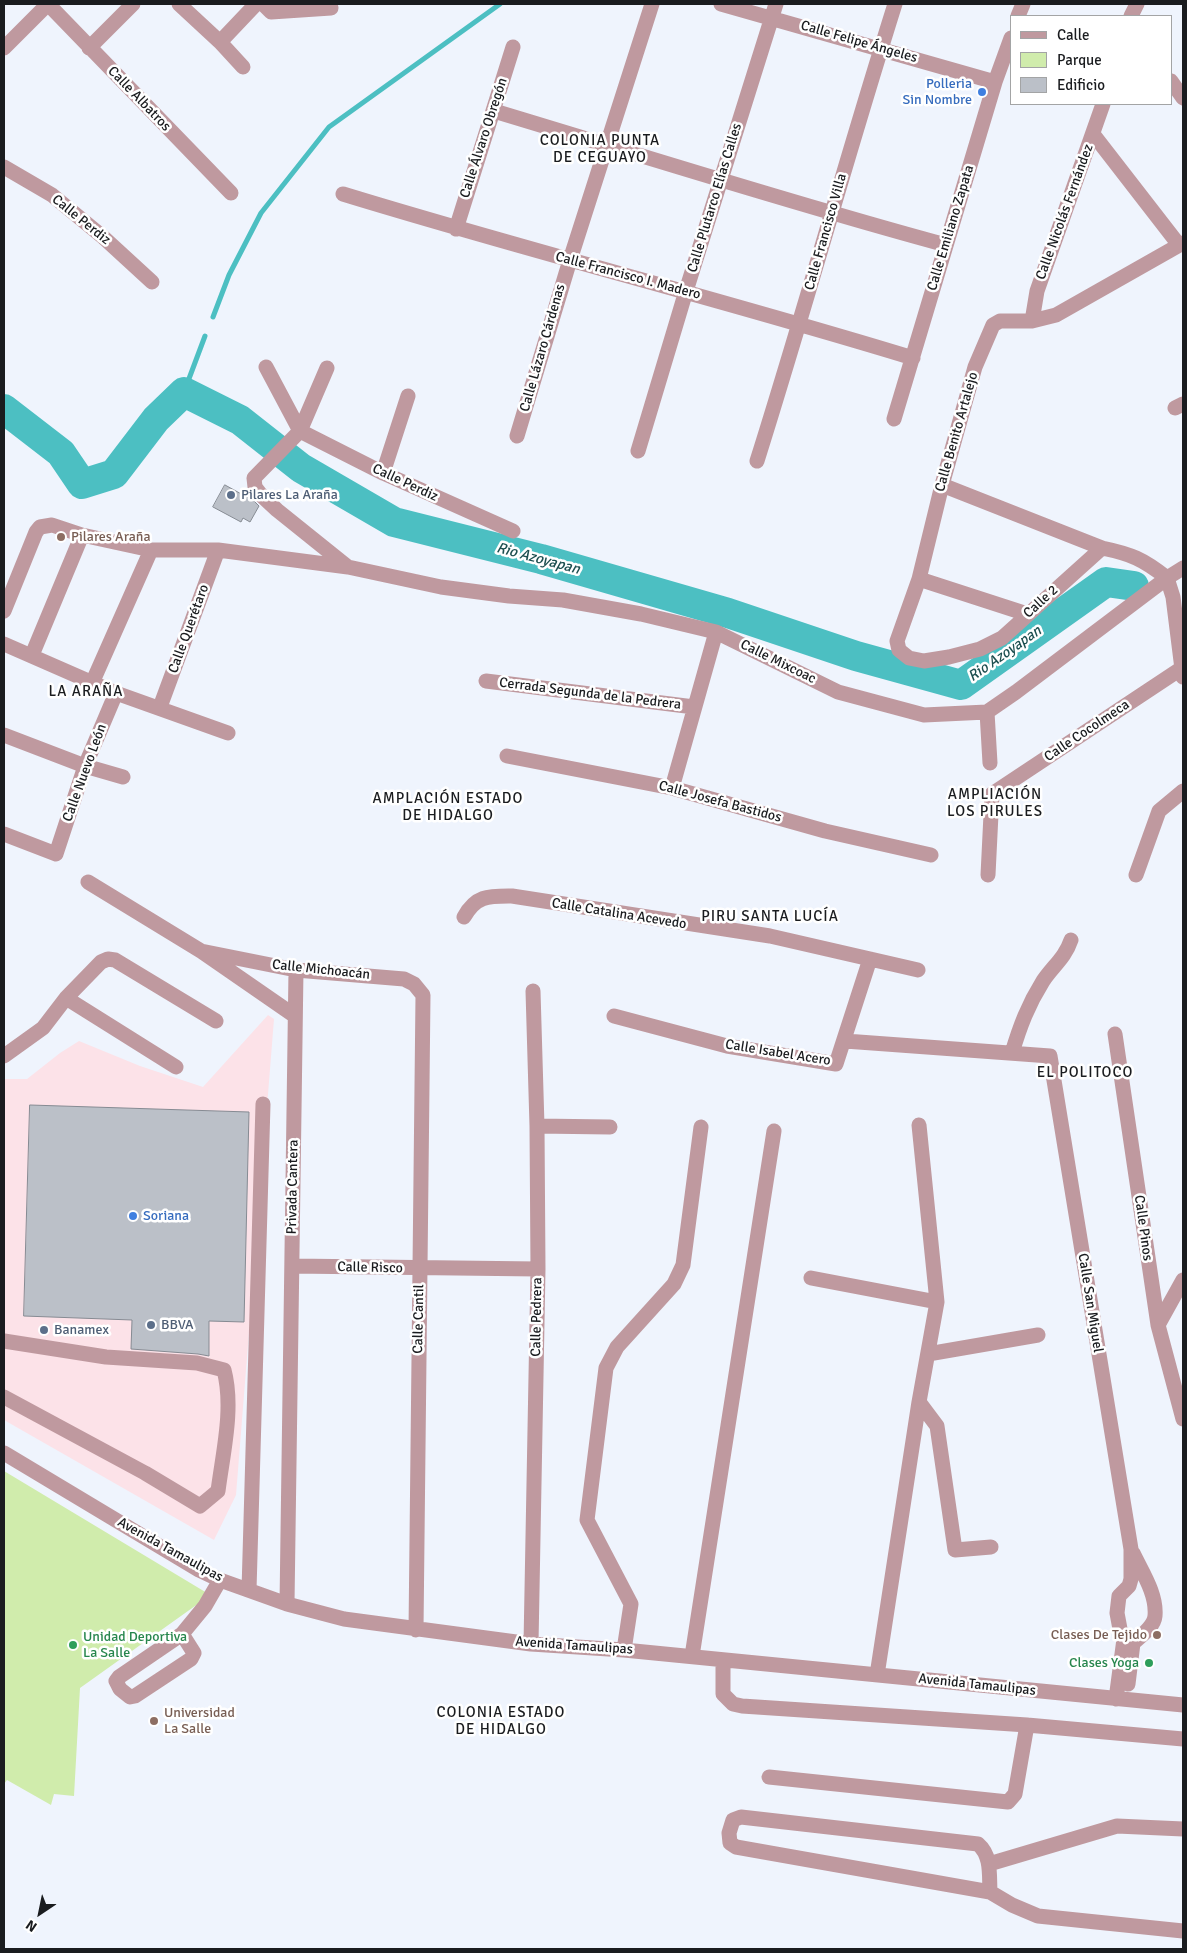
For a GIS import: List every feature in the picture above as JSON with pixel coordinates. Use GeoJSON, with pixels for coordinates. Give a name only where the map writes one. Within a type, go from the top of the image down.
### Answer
{"type":"FeatureCollection","features":[{"type":"Feature","properties":{"kind":"street"},"geometry":{"type":"LineString","coordinates":[[4,48],[48,4]]}},
{"type":"Feature","properties":{"kind":"street","name":"Calle Albatros"},"geometry":{"type":"LineString","coordinates":[[48,4],[231,193]]}},
{"type":"Feature","properties":{"kind":"street"},"geometry":{"type":"LineString","coordinates":[[89,48],[133,4]]}},
{"type":"Feature","properties":{"kind":"street"},"geometry":{"type":"LineString","coordinates":[[179,4],[220,42],[243,67]]}},
{"type":"Feature","properties":{"kind":"street"},"geometry":{"type":"LineString","coordinates":[[220,42],[256,4]]}},
{"type":"Feature","properties":{"kind":"street"},"geometry":{"type":"LineString","coordinates":[[263,4],[271,12],[330,8],[330,4]]}},
{"type":"Feature","properties":{"kind":"street","name":"Calle Lázaro Cárdenas"},"geometry":{"type":"LineString","coordinates":[[517,436],[606,144],[652,4]]}},
{"type":"Feature","properties":{"kind":"street","name":"Calle Felipe Ángeles"},"geometry":{"type":"LineString","coordinates":[[721,4],[774,11],[881,48],[996,82]]}},
{"type":"Feature","properties":{"kind":"street","name":"Calle Francisco Villa"},"geometry":{"type":"LineString","coordinates":[[757,461],[800,323],[830,214],[895,4]]}},
{"type":"Feature","properties":{"kind":"street","name":"Calle Plutarco Elías Calles"},"geometry":{"type":"LineString","coordinates":[[638,451],[774,11]]}},
{"type":"Feature","properties":{"kind":"street","name":"Calle Emiliano Zapata"},"geometry":{"type":"LineString","coordinates":[[894,419],[1010,41]]}},
{"type":"Feature","properties":{"kind":"street","name":"Calle Álvaro Obregón"},"geometry":{"type":"LineString","coordinates":[[456,229],[513,47]]}},
{"type":"Feature","properties":{"kind":"street"},"geometry":{"type":"LineString","coordinates":[[1172,82],[1183,98]]}},
{"type":"Feature","properties":{"kind":"street","name":"Calle Nicolás Fernández"},"geometry":{"type":"LineString","coordinates":[[1032,320],[1037,291],[1102,105]]}},
{"type":"Feature","properties":{"kind":"street"},"geometry":{"type":"LineString","coordinates":[[494,111],[722,179],[830,214],[946,245]]}},
{"type":"Feature","properties":{"kind":"street"},"geometry":{"type":"LineString","coordinates":[[1032,320],[1056,315],[1181,244],[1093,134]]}},
{"type":"Feature","properties":{"kind":"street","name":"Calle Perdiz"},"geometry":{"type":"LineString","coordinates":[[4,168],[52,195],[103,237],[152,282]]}},
{"type":"Feature","properties":{"kind":"street","name":"Calle Francisco I. Madero"},"geometry":{"type":"LineString","coordinates":[[342,194],[456,229],[800,323],[914,358]]}},
{"type":"Feature","properties":{"kind":"street","name":"Calle Benito Artalejo"},"geometry":{"type":"LineString","coordinates":[[897,641],[919,579],[942,485],[975,367],[993,325],[1000,321],[1032,320]]}},
{"type":"Feature","properties":{"kind":"street"},"geometry":{"type":"LineString","coordinates":[[266,367],[300,431]]}},
{"type":"Feature","properties":{"kind":"street"},"geometry":{"type":"LineString","coordinates":[[328,368],[300,431],[254,478],[255,487],[262,496],[348,566]]}},
{"type":"Feature","properties":{"kind":"street"},"geometry":{"type":"LineString","coordinates":[[383,473],[408,396]]}},
{"type":"Feature","properties":{"kind":"street","name":"Calle Perdiz"},"geometry":{"type":"LineString","coordinates":[[300,431],[383,473],[513,531]]}},
{"type":"Feature","properties":{"kind":"street"},"geometry":{"type":"LineString","coordinates":[[942,485],[1102,548],[1131,554],[1151,565],[1166,578],[1173,597],[1183,672]]}},
{"type":"Feature","properties":{"kind":"street"},"geometry":{"type":"LineString","coordinates":[[4,611],[36,532],[40,527],[52,525],[82,535],[151,550],[218,550],[348,566]]}},
{"type":"Feature","properties":{"kind":"street"},"geometry":{"type":"LineString","coordinates":[[32,655],[82,535]]}},
{"type":"Feature","properties":{"kind":"street","name":"Calle 2"},"geometry":{"type":"LineString","coordinates":[[897,641],[900,650],[909,658],[924,661],[980,649],[1002,638],[1102,548]]}},
{"type":"Feature","properties":{"kind":"street"},"geometry":{"type":"LineString","coordinates":[[93,681],[151,550]]}},
{"type":"Feature","properties":{"kind":"street","name":"Calle Querétaro"},"geometry":{"type":"LineString","coordinates":[[160,707],[218,550]]}},
{"type":"Feature","properties":{"kind":"street","name":"Calle Mixcoac"},"geometry":{"type":"LineString","coordinates":[[348,566],[441,587],[510,596],[563,600],[641,614],[716,632],[838,692],[924,715],[987,712]]}},
{"type":"Feature","properties":{"kind":"street"},"geometry":{"type":"LineString","coordinates":[[990,763],[987,712],[1166,578],[1183,568]]}},
{"type":"Feature","properties":{"kind":"street"},"geometry":{"type":"LineString","coordinates":[[919,579],[1028,614]]}},
{"type":"Feature","properties":{"kind":"street"},"geometry":{"type":"LineString","coordinates":[[672,788],[716,632]]}},
{"type":"Feature","properties":{"kind":"street"},"geometry":{"type":"LineString","coordinates":[[4,644],[93,681],[116,693],[160,707],[228,733]]}},
{"type":"Feature","properties":{"kind":"street","name":"Calle Cocolmeca"},"geometry":{"type":"LineString","coordinates":[[988,875],[992,794],[1183,672]]}},
{"type":"Feature","properties":{"kind":"street","name":"Cerrada Segunda de la Pedrera"},"geometry":{"type":"LineString","coordinates":[[486,681],[694,707]]}},
{"type":"Feature","properties":{"kind":"street","name":"Calle Nuevo León"},"geometry":{"type":"LineString","coordinates":[[4,834],[56,854],[86,766],[116,693]]}},
{"type":"Feature","properties":{"kind":"street"},"geometry":{"type":"LineString","coordinates":[[4,735],[86,766],[123,777]]}},
{"type":"Feature","properties":{"kind":"street","name":"Calle Josefa Bastidos"},"geometry":{"type":"LineString","coordinates":[[507,756],[672,788],[825,831],[931,855]]}},
{"type":"Feature","properties":{"kind":"street"},"geometry":{"type":"LineString","coordinates":[[1136,875],[1159,811],[1183,791]]}},
{"type":"Feature","properties":{"kind":"street"},"geometry":{"type":"LineString","coordinates":[[88,882],[201,951],[295,1016]]}},
{"type":"Feature","properties":{"kind":"street","name":"Calle Catalina Acevedo"},"geometry":{"type":"LineString","coordinates":[[464,917],[471,904],[483,898],[512,896],[770,936],[918,970]]}},
{"type":"Feature","properties":{"kind":"street"},"geometry":{"type":"LineString","coordinates":[[1012,1053],[1024,1016],[1044,980],[1067,953],[1071,940]]}},
{"type":"Feature","properties":{"kind":"street","name":"Calle Michoacán"},"geometry":{"type":"LineString","coordinates":[[201,951],[296,970],[404,978],[414,984],[423,995],[423,1008]]}},
{"type":"Feature","properties":{"kind":"street"},"geometry":{"type":"LineString","coordinates":[[844,1041],[870,959]]}},
{"type":"Feature","properties":{"kind":"street"},"geometry":{"type":"LineString","coordinates":[[4,1056],[43,1028],[66,998],[101,962],[108,960],[115,960],[216,1022]]}},
{"type":"Feature","properties":{"kind":"street","name":"Privada Cantera"},"geometry":{"type":"LineString","coordinates":[[287,1604],[296,970]]}},
{"type":"Feature","properties":{"kind":"street","name":"Calle Pedrera"},"geometry":{"type":"LineString","coordinates":[[531,1644],[538,1269],[537,1126],[533,990]]}},
{"type":"Feature","properties":{"kind":"street"},"geometry":{"type":"LineString","coordinates":[[66,998],[176,1068]]}},
{"type":"Feature","properties":{"kind":"street","name":"Calle Cantil"},"geometry":{"type":"LineString","coordinates":[[416,1630],[423,1008]]}},
{"type":"Feature","properties":{"kind":"street","name":"Calle Isabel Acero"},"geometry":{"type":"LineString","coordinates":[[614,1016],[727,1046],[836,1064],[844,1041],[1050,1056]]}},
{"type":"Feature","properties":{"kind":"street","name":"Calle Pinos"},"geometry":{"type":"LineString","coordinates":[[1115,1034],[1158,1325],[1183,1419]]}},
{"type":"Feature","properties":{"kind":"street","name":"Calle San Miguel"},"geometry":{"type":"LineString","coordinates":[[1050,1056],[1131,1550],[1131,1579],[1129,1586],[1119,1596],[1117,1613],[1120,1629],[1128,1641],[1121,1699]]}},
{"type":"Feature","properties":{"kind":"street"},"geometry":{"type":"LineString","coordinates":[[249,1590],[263,1104]]}},
{"type":"Feature","properties":{"kind":"street"},"geometry":{"type":"LineString","coordinates":[[877,1675],[919,1402],[937,1302],[919,1125]]}},
{"type":"Feature","properties":{"kind":"street"},"geometry":{"type":"LineString","coordinates":[[537,1126],[610,1127]]}},
{"type":"Feature","properties":{"kind":"street"},"geometry":{"type":"LineString","coordinates":[[624,1650],[631,1604],[587,1520],[606,1368],[617,1347],[674,1284],[683,1265],[701,1127]]}},
{"type":"Feature","properties":{"kind":"street"},"geometry":{"type":"LineString","coordinates":[[692,1656],[774,1131]]}},
{"type":"Feature","properties":{"kind":"street","name":"Calle Risco"},"geometry":{"type":"LineString","coordinates":[[292,1266],[538,1269]]}},
{"type":"Feature","properties":{"kind":"street"},"geometry":{"type":"LineString","coordinates":[[811,1278],[937,1302]]}},
{"type":"Feature","properties":{"kind":"street"},"geometry":{"type":"LineString","coordinates":[[1158,1325],[1183,1280]]}},
{"type":"Feature","properties":{"kind":"street"},"geometry":{"type":"LineString","coordinates":[[928,1354],[1038,1335]]}},
{"type":"Feature","properties":{"kind":"street"},"geometry":{"type":"LineString","coordinates":[[4,1341],[106,1357],[197,1363],[224,1370],[229,1404],[218,1491],[200,1506],[145,1473],[4,1397]]}},
{"type":"Feature","properties":{"kind":"street"},"geometry":{"type":"LineString","coordinates":[[919,1402],[936,1426],[955,1550],[991,1547]]}},
{"type":"Feature","properties":{"kind":"street","name":"Avenida Tamaulipas"},"geometry":{"type":"LineString","coordinates":[[4,1452],[199,1570],[220,1580],[287,1604],[344,1619],[531,1644],[692,1656],[1183,1705]]}},
{"type":"Feature","properties":{"kind":"street","name":"Calle San Miguel"},"geometry":{"type":"LineString","coordinates":[[1128,1641],[1147,1631],[1155,1617],[1151,1592],[1131,1550]]}},
{"type":"Feature","properties":{"kind":"street"},"geometry":{"type":"LineString","coordinates":[[182,1634],[194,1652],[191,1659],[135,1696],[130,1697],[120,1689],[116,1681],[119,1677],[182,1634],[206,1606],[220,1580]]}},
{"type":"Feature","properties":{"kind":"street"},"geometry":{"type":"LineString","coordinates":[[1129,1586],[1138,1585],[1151,1592]]}},
{"type":"Feature","properties":{"kind":"street"},"geometry":{"type":"LineString","coordinates":[[723,1660],[723,1694],[733,1704],[742,1706],[1027,1725],[1183,1739]]}},
{"type":"Feature","properties":{"kind":"street"},"geometry":{"type":"LineString","coordinates":[[769,1777],[1008,1802],[1016,1794],[1027,1725]]}},
{"type":"Feature","properties":{"kind":"street"},"geometry":{"type":"LineString","coordinates":[[990,1892],[989,1864],[983,1849],[978,1844],[741,1817],[733,1820],[729,1833],[730,1843],[736,1847],[990,1892],[1012,1905],[1038,1916],[1183,1931]]}},
{"type":"Feature","properties":{"kind":"street"},"geometry":{"type":"LineString","coordinates":[[989,1864],[1117,1826],[1183,1829]]}},
{"type":"Feature","properties":{"kind":"shaded area"},"geometry":{"type":"Polygon","coordinates":[[[268,1015],[274,1019],[236,1495],[214,1540],[4,1420],[4,1079],[27,1079],[60,1053],[79,1041],[140,1066],[203,1087],[268,1015]]]}},
{"type":"Feature","properties":{"kind":"green space","name":"Unidad Deportiva La Salle"},"geometry":{"type":"Polygon","coordinates":[[[4,1471],[207,1593],[202,1601],[80,1688],[74,1796],[54,1794],[51,1805],[7,1780],[4,1784],[4,1471]]]}},
{"type":"Feature","properties":{"kind":"building","name":"Pilares La Araña"},"geometry":{"type":"Polygon","coordinates":[[[225,485],[254,501],[259,506],[250,522],[243,518],[241,522],[213,507],[225,485]]]}},
{"type":"Feature","properties":{"kind":"building"},"geometry":{"type":"Polygon","coordinates":[[[30,1105],[249,1112],[244,1322],[209,1321],[209,1356],[131,1349],[132,1320],[24,1316],[30,1105]]]}},
{"type":"Feature","properties":{"kind":"waterway"},"geometry":{"type":"LineString","coordinates":[[213,317],[229,275],[261,213],[329,127],[500,4]]}},
{"type":"Feature","properties":{"kind":"waterway"},"geometry":{"type":"LineString","coordinates":[[184,392],[205,336]]}},
{"type":"Feature","properties":{"kind":"waterway","name":"Rio Azoyapan"},"geometry":{"type":"LineString","coordinates":[[4,409],[61,453],[82,484],[114,474],[156,419],[184,392],[240,420],[301,468],[394,522],[541,559],[728,613],[856,656],[961,685],[1106,582],[1134,586]]}},
{"type":"Feature","properties":{"kind":"place","name":"Polleria Sin Nombre"},"geometry":{"type":"Point","coordinates":[982,92]}},
{"type":"Feature","properties":{"kind":"place","name":"Pilares La Araña"},"geometry":{"type":"Point","coordinates":[231,495]}},
{"type":"Feature","properties":{"kind":"place","name":"Pilares Araña"},"geometry":{"type":"Point","coordinates":[61,537]}},
{"type":"Feature","properties":{"kind":"place","name":"Soriana"},"geometry":{"type":"Point","coordinates":[133,1216]}},
{"type":"Feature","properties":{"kind":"place","name":"BBVA"},"geometry":{"type":"Point","coordinates":[151,1325]}},
{"type":"Feature","properties":{"kind":"place","name":"Banamex"},"geometry":{"type":"Point","coordinates":[44,1330]}},
{"type":"Feature","properties":{"kind":"place","name":"Clases De Tejido"},"geometry":{"type":"Point","coordinates":[1157,1635]}},
{"type":"Feature","properties":{"kind":"place","name":"Unidad Deportiva La Salle"},"geometry":{"type":"Point","coordinates":[73,1645]}},
{"type":"Feature","properties":{"kind":"place","name":"Clases Yoga"},"geometry":{"type":"Point","coordinates":[1149,1663]}},
{"type":"Feature","properties":{"kind":"place","name":"Universidad La Salle"},"geometry":{"type":"Point","coordinates":[154,1721]}},
{"type":"Feature","properties":{"kind":"district","name":"COLONIA PUNTA DE CEGUAYO"},"geometry":{"type":"Point","coordinates":[600,150]}},
{"type":"Feature","properties":{"kind":"district","name":"LA ARAÑA"},"geometry":{"type":"Point","coordinates":[86,692]}},
{"type":"Feature","properties":{"kind":"district","name":"AMPLIACIÓN LOS PIRULES"},"geometry":{"type":"Point","coordinates":[995,804]}},
{"type":"Feature","properties":{"kind":"district","name":"AMPLACIÓN ESTADO DE HIDALGO"},"geometry":{"type":"Point","coordinates":[448,808]}},
{"type":"Feature","properties":{"kind":"district","name":"PIRU SANTA LUCÍA"},"geometry":{"type":"Point","coordinates":[770,917]}},
{"type":"Feature","properties":{"kind":"district","name":"EL POLITOCO"},"geometry":{"type":"Point","coordinates":[1085,1073]}},
{"type":"Feature","properties":{"kind":"district","name":"COLONIA ESTADO DE HIDALGO"},"geometry":{"type":"Point","coordinates":[501,1722]}}]}
